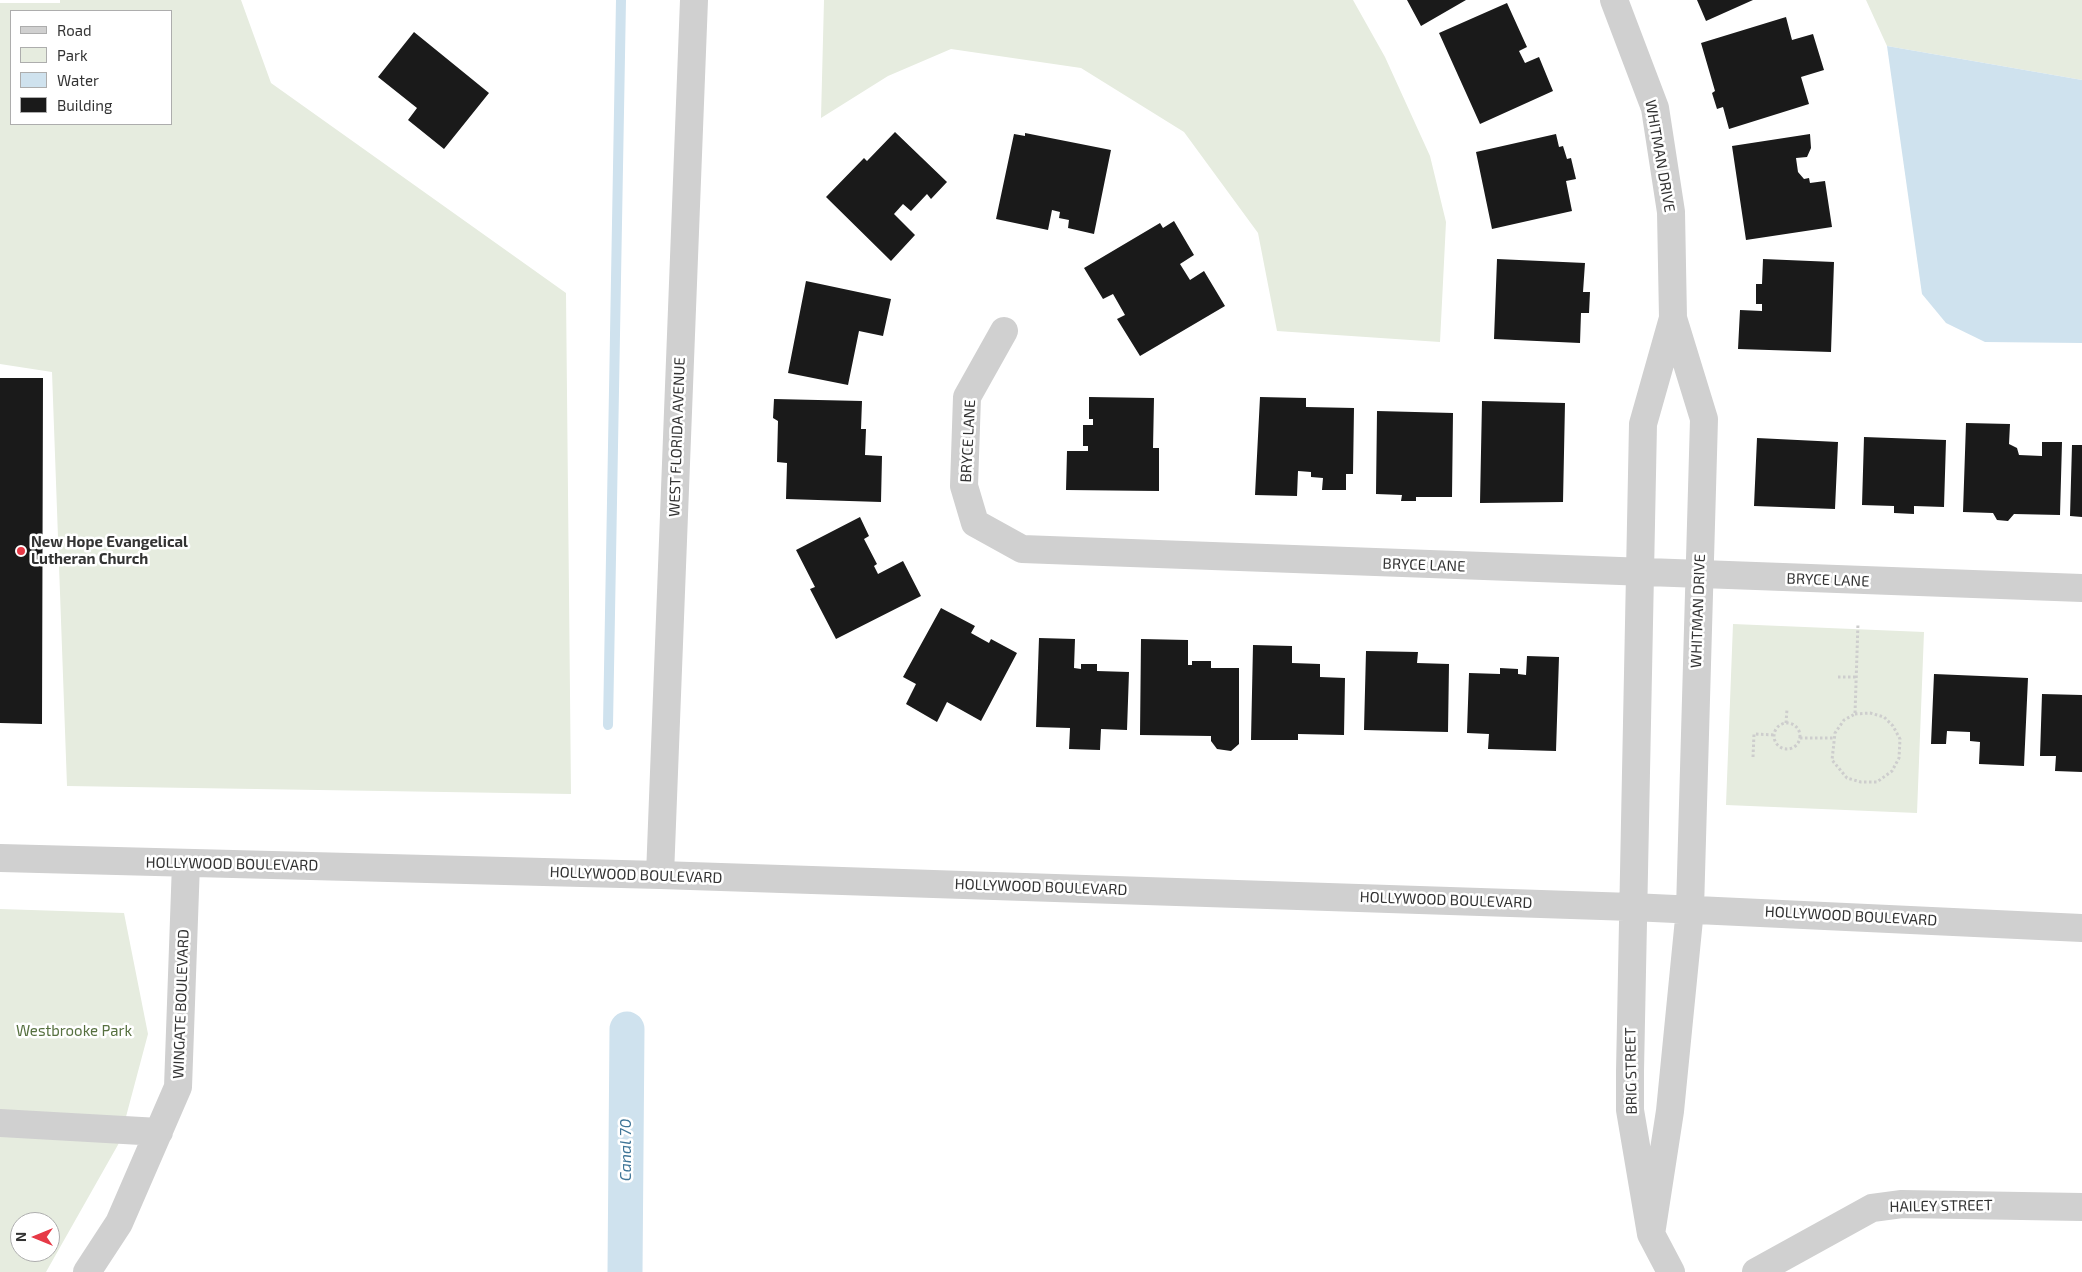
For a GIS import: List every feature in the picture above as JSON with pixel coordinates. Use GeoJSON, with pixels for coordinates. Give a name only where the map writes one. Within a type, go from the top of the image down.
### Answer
{"type":"FeatureCollection","features":[{"type":"Feature","properties":{"kind":"street","name":"WEST FLORIDA AVENUE"},"geometry":{"type":"LineString","coordinates":[[660,875],[694,0]]}},
{"type":"Feature","properties":{"kind":"street","name":"WHITMAN DRIVE"},"geometry":{"type":"LineString","coordinates":[[1614,0],[1655,108],[1671,212],[1674,318],[1704,419],[1690,908]]}},
{"type":"Feature","properties":{"kind":"street","name":"WHITMAN DRIVE"},"geometry":{"type":"LineString","coordinates":[[1632,906],[1643,424],[1674,318]]}},
{"type":"Feature","properties":{"kind":"street","name":"BRYCE LANE"},"geometry":{"type":"LineString","coordinates":[[1004,331],[967,398],[964,486],[975,523],[1022,549],[2082,588]]}},
{"type":"Feature","properties":{"kind":"street","name":"HOLLYWOOD BOULEVARD"},"geometry":{"type":"LineString","coordinates":[[0,858],[660,875],[1632,906],[2082,928]]}},
{"type":"Feature","properties":{"kind":"street","name":"WINGATE BOULEVARD"},"geometry":{"type":"LineString","coordinates":[[87,1272],[119,1223],[178,1087],[186,863]]}},
{"type":"Feature","properties":{"kind":"street","name":"BRIG STREET"},"geometry":{"type":"LineString","coordinates":[[1632,906],[1630,1110],[1650,1234],[1671,1272]]}},
{"type":"Feature","properties":{"kind":"street"},"geometry":{"type":"LineString","coordinates":[[1650,1234],[1674,1071],[1690,908]]}},
{"type":"Feature","properties":{"kind":"street"},"geometry":{"type":"LineString","coordinates":[[1630,1071],[1674,1071]]}},
{"type":"Feature","properties":{"kind":"street"},"geometry":{"type":"LineString","coordinates":[[0,1123],[159,1132]]}},
{"type":"Feature","properties":{"kind":"street","name":"HAILEY STREET"},"geometry":{"type":"LineString","coordinates":[[1756,1272],[1872,1208],[1902,1204],[2082,1207]]}},
{"type":"Feature","properties":{"kind":"path"},"geometry":{"type":"LineString","coordinates":[[1855,714],[1858,623]]}},
{"type":"Feature","properties":{"kind":"path"},"geometry":{"type":"LineString","coordinates":[[1838,677],[1856,677]]}},
{"type":"Feature","properties":{"kind":"path"},"geometry":{"type":"LineString","coordinates":[[1786,723],[1787,709]]}},
{"type":"Feature","properties":{"kind":"path"},"geometry":{"type":"LineString","coordinates":[[1870,713],[1884,717],[1900,739],[1899,758],[1892,771],[1877,782],[1861,782],[1847,778],[1832,760],[1834,738],[1844,720],[1855,714],[1870,713]]}},
{"type":"Feature","properties":{"kind":"path"},"geometry":{"type":"LineString","coordinates":[[1786,723],[1796,726],[1800,738],[1796,746],[1784,748],[1777,743],[1775,734],[1777,727],[1786,723]]}},
{"type":"Feature","properties":{"kind":"path"},"geometry":{"type":"LineString","coordinates":[[1753,757],[1754,734],[1775,734]]}},
{"type":"Feature","properties":{"kind":"path"},"geometry":{"type":"LineString","coordinates":[[1800,738],[1834,738]]}},
{"type":"Feature","properties":{"kind":"green space"},"geometry":{"type":"Polygon","coordinates":[[[60,0],[241,0],[271,83],[566,293],[571,794],[67,786],[52,372],[0,364],[0,3],[60,3],[60,0]]]}},
{"type":"Feature","properties":{"kind":"green space"},"geometry":{"type":"Polygon","coordinates":[[[824,0],[1353,0],[1385,57],[1430,156],[1446,222],[1440,342],[1277,331],[1258,233],[1184,132],[1081,68],[951,49],[888,76],[821,118],[824,0]]]}},
{"type":"Feature","properties":{"kind":"green space"},"geometry":{"type":"Polygon","coordinates":[[[1866,0],[2082,0],[2082,80],[1887,46],[1866,0]]]}},
{"type":"Feature","properties":{"kind":"green space"},"geometry":{"type":"Polygon","coordinates":[[[1733,624],[1924,632],[1917,813],[1726,805],[1733,624]]]}},
{"type":"Feature","properties":{"kind":"green space","name":"Westbrooke Park"},"geometry":{"type":"Polygon","coordinates":[[[0,909],[124,913],[148,1034],[119,1143],[60,1247],[60,1212],[10,1212],[10,1262],[52,1262],[46,1272],[0,1272],[0,909]]]}},
{"type":"Feature","properties":{"kind":"water"},"geometry":{"type":"Polygon","coordinates":[[[1887,46],[2082,80],[2082,343],[1985,342],[1946,323],[1922,294],[1887,46]]]}},
{"type":"Feature","properties":{"kind":"building"},"geometry":{"type":"Polygon","coordinates":[[[1407,0],[1466,0],[1421,26],[1407,0]]]}},
{"type":"Feature","properties":{"kind":"building"},"geometry":{"type":"Polygon","coordinates":[[[1697,0],[1753,0],[1706,21],[1697,0]]]}},
{"type":"Feature","properties":{"kind":"building"},"geometry":{"type":"Polygon","coordinates":[[[1507,3],[1527,47],[1519,51],[1525,63],[1539,57],[1553,91],[1480,124],[1439,33],[1507,3]]]}},
{"type":"Feature","properties":{"kind":"building"},"geometry":{"type":"Polygon","coordinates":[[[1786,17],[1792,40],[1813,34],[1824,70],[1801,77],[1809,104],[1729,129],[1723,107],[1717,109],[1712,93],[1715,91],[1701,43],[1786,17]]]}},
{"type":"Feature","properties":{"kind":"building"},"geometry":{"type":"Polygon","coordinates":[[[414,32],[489,93],[444,149],[408,120],[417,108],[378,77],[414,32]]]}},
{"type":"Feature","properties":{"kind":"building"},"geometry":{"type":"Polygon","coordinates":[[[895,132],[947,182],[931,199],[927,194],[911,211],[903,204],[894,214],[915,235],[891,261],[826,197],[864,158],[867,161],[895,132]]]}},
{"type":"Feature","properties":{"kind":"building"},"geometry":{"type":"Polygon","coordinates":[[[1025,133],[1111,150],[1094,234],[1068,228],[1069,220],[1059,218],[1060,212],[1052,210],[1048,230],[996,219],[1014,134],[1025,136],[1025,133]]]}},
{"type":"Feature","properties":{"kind":"building"},"geometry":{"type":"Polygon","coordinates":[[[1556,134],[1559,147],[1563,146],[1567,159],[1571,158],[1576,179],[1566,181],[1572,211],[1492,229],[1476,152],[1556,134]]]}},
{"type":"Feature","properties":{"kind":"building"},"geometry":{"type":"Polygon","coordinates":[[[1810,134],[1811,148],[1807,157],[1796,158],[1798,172],[1804,179],[1809,178],[1810,183],[1825,181],[1832,227],[1746,240],[1732,146],[1810,134]]]}},
{"type":"Feature","properties":{"kind":"building"},"geometry":{"type":"Polygon","coordinates":[[[1174,221],[1194,255],[1180,264],[1190,280],[1204,271],[1225,306],[1140,356],[1117,319],[1125,315],[1113,294],[1103,299],[1084,268],[1160,223],[1163,228],[1174,221]]]}},
{"type":"Feature","properties":{"kind":"building"},"geometry":{"type":"Polygon","coordinates":[[[1497,259],[1585,263],[1583,292],[1590,292],[1589,313],[1581,313],[1580,343],[1494,339],[1497,259]]]}},
{"type":"Feature","properties":{"kind":"building"},"geometry":{"type":"Polygon","coordinates":[[[1763,259],[1834,262],[1831,352],[1738,349],[1740,310],[1762,311],[1762,304],[1756,304],[1756,284],[1762,284],[1763,259]]]}},
{"type":"Feature","properties":{"kind":"building"},"geometry":{"type":"Polygon","coordinates":[[[806,281],[891,299],[883,336],[859,331],[848,385],[788,373],[806,281]]]}},
{"type":"Feature","properties":{"kind":"building","name":"New Hope Evangelical Lutheran Church"},"geometry":{"type":"Polygon","coordinates":[[[0,378],[43,378],[42,724],[0,723],[0,378]]]}},
{"type":"Feature","properties":{"kind":"building"},"geometry":{"type":"Polygon","coordinates":[[[1089,397],[1154,398],[1153,448],[1159,448],[1159,491],[1066,490],[1067,451],[1088,451],[1088,446],[1083,446],[1083,425],[1093,425],[1093,419],[1089,419],[1089,397]]]}},
{"type":"Feature","properties":{"kind":"building"},"geometry":{"type":"Polygon","coordinates":[[[1260,397],[1306,398],[1306,407],[1354,408],[1353,474],[1346,474],[1346,490],[1322,490],[1323,478],[1311,477],[1311,472],[1298,471],[1297,496],[1255,495],[1260,397]]]}},
{"type":"Feature","properties":{"kind":"building"},"geometry":{"type":"Polygon","coordinates":[[[774,399],[862,401],[861,429],[866,429],[865,455],[882,456],[881,502],[786,499],[787,463],[777,462],[778,421],[773,418],[774,399]]]}},
{"type":"Feature","properties":{"kind":"building"},"geometry":{"type":"Polygon","coordinates":[[[1482,401],[1565,403],[1563,502],[1480,503],[1482,401]]]}},
{"type":"Feature","properties":{"kind":"building"},"geometry":{"type":"Polygon","coordinates":[[[1377,411],[1453,413],[1452,497],[1416,497],[1416,501],[1401,501],[1402,495],[1376,494],[1377,411]]]}},
{"type":"Feature","properties":{"kind":"building"},"geometry":{"type":"Polygon","coordinates":[[[1966,423],[2010,424],[2009,444],[2017,448],[2019,455],[2042,456],[2042,442],[2062,442],[2060,515],[2014,514],[2008,521],[1997,520],[1993,513],[1963,512],[1966,423]]]}},
{"type":"Feature","properties":{"kind":"building"},"geometry":{"type":"Polygon","coordinates":[[[1864,437],[1946,440],[1944,507],[1914,506],[1914,514],[1894,513],[1894,506],[1862,505],[1864,437]]]}},
{"type":"Feature","properties":{"kind":"building"},"geometry":{"type":"Polygon","coordinates":[[[1757,438],[1838,442],[1835,509],[1754,506],[1757,438]]]}},
{"type":"Feature","properties":{"kind":"building"},"geometry":{"type":"Polygon","coordinates":[[[2072,445],[2082,445],[2082,517],[2070,516],[2072,445]]]}},
{"type":"Feature","properties":{"kind":"building"},"geometry":{"type":"Polygon","coordinates":[[[860,517],[869,536],[864,539],[877,564],[874,566],[878,574],[903,561],[921,596],[836,639],[810,589],[815,587],[796,550],[860,517]]]}},
{"type":"Feature","properties":{"kind":"building"},"geometry":{"type":"Polygon","coordinates":[[[941,608],[975,626],[971,633],[989,643],[991,639],[1017,653],[981,721],[947,702],[937,722],[906,704],[916,684],[903,677],[941,608]]]}},
{"type":"Feature","properties":{"kind":"building"},"geometry":{"type":"Polygon","coordinates":[[[1039,638],[1075,639],[1074,668],[1081,669],[1081,664],[1097,664],[1097,671],[1129,672],[1127,730],[1101,729],[1100,750],[1069,749],[1070,728],[1036,727],[1039,638]]]}},
{"type":"Feature","properties":{"kind":"building"},"geometry":{"type":"Polygon","coordinates":[[[1141,639],[1188,640],[1188,665],[1192,665],[1192,661],[1211,661],[1211,668],[1239,668],[1239,744],[1231,751],[1217,749],[1211,741],[1211,736],[1140,735],[1141,639]]]}},
{"type":"Feature","properties":{"kind":"building"},"geometry":{"type":"Polygon","coordinates":[[[1253,645],[1292,646],[1292,663],[1320,664],[1320,677],[1345,678],[1344,735],[1298,734],[1298,740],[1251,740],[1253,645]]]}},
{"type":"Feature","properties":{"kind":"building"},"geometry":{"type":"Polygon","coordinates":[[[1366,651],[1418,652],[1417,663],[1449,664],[1448,732],[1364,730],[1366,651]]]}},
{"type":"Feature","properties":{"kind":"building"},"geometry":{"type":"Polygon","coordinates":[[[1527,656],[1559,657],[1556,751],[1488,749],[1489,734],[1467,733],[1469,673],[1500,674],[1500,668],[1518,669],[1518,674],[1526,675],[1527,656]]]}},
{"type":"Feature","properties":{"kind":"building"},"geometry":{"type":"Polygon","coordinates":[[[1934,674],[2028,678],[2024,766],[1979,764],[1980,742],[1970,741],[1970,732],[1947,731],[1946,744],[1931,744],[1934,674]]]}},
{"type":"Feature","properties":{"kind":"building"},"geometry":{"type":"Polygon","coordinates":[[[2042,694],[2082,695],[2082,772],[2055,771],[2056,756],[2040,756],[2042,694]]]}},
{"type":"Feature","properties":{"kind":"waterway"},"geometry":{"type":"LineString","coordinates":[[608,725],[621,0]]}},
{"type":"Feature","properties":{"kind":"waterway","name":"Canal 70"},"geometry":{"type":"LineString","coordinates":[[625,1272],[627,1029]]}},
{"type":"Feature","properties":{"kind":"place","name":"New Hope Evangelical Lutheran Church"},"geometry":{"type":"Point","coordinates":[21,551]}}]}
